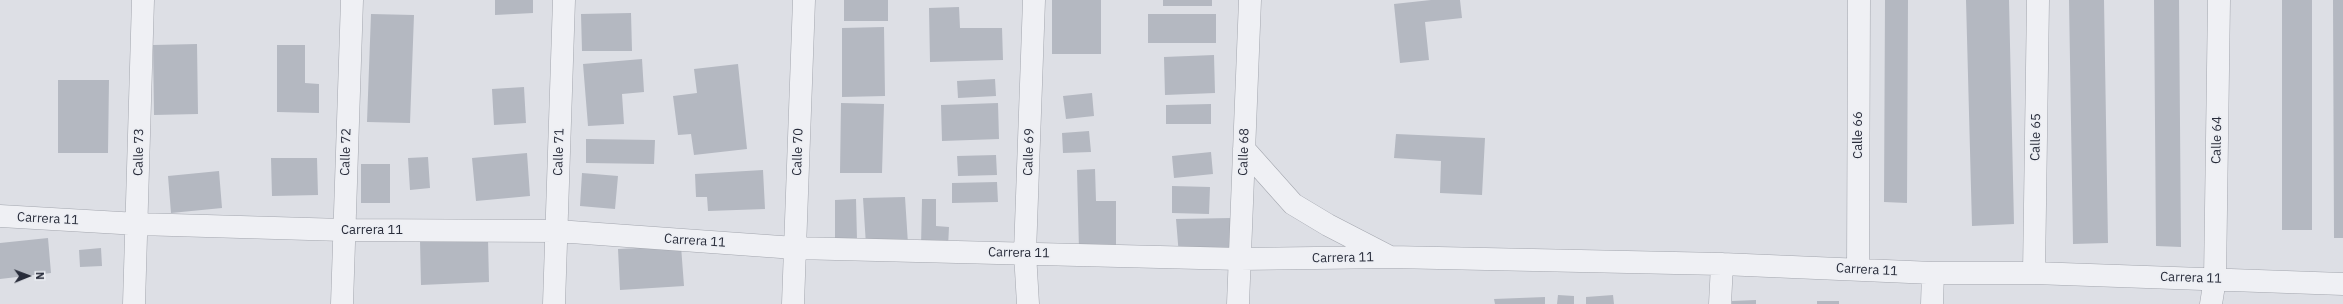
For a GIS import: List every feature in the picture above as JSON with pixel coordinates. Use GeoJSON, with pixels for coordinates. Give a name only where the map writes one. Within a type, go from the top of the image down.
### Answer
{"type":"FeatureCollection","features":[{"type":"Feature","properties":{"kind":"street","name":"Calle 73"},"geometry":{"type":"LineString","coordinates":[[134,304],[138,224],[143,0]]}},
{"type":"Feature","properties":{"kind":"street","name":"Calle 72"},"geometry":{"type":"LineString","coordinates":[[342,304],[343,230],[352,0]]}},
{"type":"Feature","properties":{"kind":"street","name":"Calle 71"},"geometry":{"type":"LineString","coordinates":[[554,304],[564,0]]}},
{"type":"Feature","properties":{"kind":"street","name":"Calle 70"},"geometry":{"type":"LineString","coordinates":[[793,304],[804,0]]}},
{"type":"Feature","properties":{"kind":"street","name":"Calle 69"},"geometry":{"type":"LineString","coordinates":[[1028,304],[1025,253],[1034,0]]}},
{"type":"Feature","properties":{"kind":"street","name":"Calle 68"},"geometry":{"type":"LineString","coordinates":[[1238,304],[1250,0]]}},
{"type":"Feature","properties":{"kind":"street","name":"Calle 66"},"geometry":{"type":"LineString","coordinates":[[1858,269],[1859,0]]}},
{"type":"Feature","properties":{"kind":"street","name":"Calle 65"},"geometry":{"type":"LineString","coordinates":[[2034,273],[2038,0]]}},
{"type":"Feature","properties":{"kind":"street","name":"Calle 64"},"geometry":{"type":"LineString","coordinates":[[2211,304],[2215,279],[2220,0]]}},
{"type":"Feature","properties":{"kind":"street","name":"Carrera 11"},"geometry":{"type":"LineString","coordinates":[[1244,149],[1293,204],[1328,225],[1391,257]]}},
{"type":"Feature","properties":{"kind":"street","name":"Carrera 11"},"geometry":{"type":"LineString","coordinates":[[0,216],[138,224],[343,230],[557,231],[795,248],[1240,259],[1391,257],[1722,264],[1932,273],[2034,273],[2343,284]]}},
{"type":"Feature","properties":{"kind":"street"},"geometry":{"type":"LineString","coordinates":[[1720,304],[1722,264]]}},
{"type":"Feature","properties":{"kind":"street"},"geometry":{"type":"LineString","coordinates":[[1932,273],[1932,304]]}},
{"type":"Feature","properties":{"kind":"building"},"geometry":{"type":"Polygon","coordinates":[[[495,0],[533,0],[533,13],[495,15],[495,0]]]}},
{"type":"Feature","properties":{"kind":"building"},"geometry":{"type":"Polygon","coordinates":[[[844,0],[888,0],[888,21],[844,21],[844,0]]]}},
{"type":"Feature","properties":{"kind":"building"},"geometry":{"type":"Polygon","coordinates":[[[1052,0],[1101,0],[1101,54],[1052,54],[1052,0]]]}},
{"type":"Feature","properties":{"kind":"building"},"geometry":{"type":"Polygon","coordinates":[[[1163,0],[1212,0],[1212,6],[1163,6],[1163,0]]]}},
{"type":"Feature","properties":{"kind":"building"},"geometry":{"type":"Polygon","coordinates":[[[1431,0],[1460,0],[1462,18],[1425,22],[1429,60],[1400,63],[1394,4],[1431,0]]]}},
{"type":"Feature","properties":{"kind":"building"},"geometry":{"type":"Polygon","coordinates":[[[1885,0],[1908,0],[1907,203],[1884,202],[1885,0]]]}},
{"type":"Feature","properties":{"kind":"building"},"geometry":{"type":"Polygon","coordinates":[[[1966,0],[2009,0],[2014,224],[1972,226],[1966,0]]]}},
{"type":"Feature","properties":{"kind":"building"},"geometry":{"type":"Polygon","coordinates":[[[2069,0],[2104,0],[2108,243],[2073,244],[2069,0]]]}},
{"type":"Feature","properties":{"kind":"building"},"geometry":{"type":"Polygon","coordinates":[[[2154,0],[2179,0],[2181,247],[2156,246],[2154,0]]]}},
{"type":"Feature","properties":{"kind":"building"},"geometry":{"type":"Polygon","coordinates":[[[2282,0],[2312,0],[2312,230],[2282,230],[2282,0]]]}},
{"type":"Feature","properties":{"kind":"building"},"geometry":{"type":"Polygon","coordinates":[[[2333,0],[2343,0],[2343,238],[2334,238],[2333,0]]]}},
{"type":"Feature","properties":{"kind":"building"},"geometry":{"type":"Polygon","coordinates":[[[959,7],[960,28],[1002,28],[1003,60],[930,62],[929,8],[959,7]]]}},
{"type":"Feature","properties":{"kind":"building"},"geometry":{"type":"Polygon","coordinates":[[[631,13],[632,51],[582,51],[581,14],[631,13]]]}},
{"type":"Feature","properties":{"kind":"building"},"geometry":{"type":"Polygon","coordinates":[[[371,14],[414,15],[410,123],[367,122],[371,14]]]}},
{"type":"Feature","properties":{"kind":"building"},"geometry":{"type":"Polygon","coordinates":[[[1148,14],[1216,14],[1216,43],[1148,43],[1148,14]]]}},
{"type":"Feature","properties":{"kind":"building"},"geometry":{"type":"Polygon","coordinates":[[[884,27],[885,96],[842,97],[842,28],[884,27]]]}},
{"type":"Feature","properties":{"kind":"building"},"geometry":{"type":"Polygon","coordinates":[[[197,44],[198,114],[154,115],[153,45],[197,44]]]}},
{"type":"Feature","properties":{"kind":"building"},"geometry":{"type":"Polygon","coordinates":[[[277,45],[305,45],[305,83],[319,84],[319,113],[277,112],[277,45]]]}},
{"type":"Feature","properties":{"kind":"building"},"geometry":{"type":"Polygon","coordinates":[[[1214,55],[1215,93],[1165,95],[1164,57],[1214,55]]]}},
{"type":"Feature","properties":{"kind":"building"},"geometry":{"type":"Polygon","coordinates":[[[642,59],[644,92],[622,94],[624,124],[588,126],[583,64],[642,59]]]}},
{"type":"Feature","properties":{"kind":"building"},"geometry":{"type":"Polygon","coordinates":[[[738,64],[747,149],[694,155],[691,134],[678,135],[673,96],[697,93],[694,69],[738,64]]]}},
{"type":"Feature","properties":{"kind":"building"},"geometry":{"type":"Polygon","coordinates":[[[995,79],[996,96],[958,98],[957,81],[995,79]]]}},
{"type":"Feature","properties":{"kind":"building"},"geometry":{"type":"Polygon","coordinates":[[[58,80],[109,80],[108,153],[58,153],[58,80]]]}},
{"type":"Feature","properties":{"kind":"building"},"geometry":{"type":"Polygon","coordinates":[[[524,87],[526,123],[494,125],[492,89],[524,87]]]}},
{"type":"Feature","properties":{"kind":"building"},"geometry":{"type":"Polygon","coordinates":[[[1092,93],[1094,116],[1066,119],[1063,96],[1092,93]]]}},
{"type":"Feature","properties":{"kind":"building"},"geometry":{"type":"Polygon","coordinates":[[[841,103],[884,104],[882,173],[840,173],[841,103]]]}},
{"type":"Feature","properties":{"kind":"building"},"geometry":{"type":"Polygon","coordinates":[[[998,103],[999,139],[942,141],[941,105],[998,103]]]}},
{"type":"Feature","properties":{"kind":"building"},"geometry":{"type":"Polygon","coordinates":[[[1211,104],[1211,124],[1166,124],[1166,105],[1211,104]]]}},
{"type":"Feature","properties":{"kind":"building"},"geometry":{"type":"Polygon","coordinates":[[[1089,131],[1091,152],[1063,153],[1062,133],[1089,131]]]}},
{"type":"Feature","properties":{"kind":"building"},"geometry":{"type":"Polygon","coordinates":[[[1396,134],[1485,138],[1482,195],[1440,193],[1441,161],[1394,158],[1396,134]]]}},
{"type":"Feature","properties":{"kind":"building"},"geometry":{"type":"Polygon","coordinates":[[[586,139],[655,140],[654,164],[586,163],[586,139]]]}},
{"type":"Feature","properties":{"kind":"building"},"geometry":{"type":"Polygon","coordinates":[[[1211,152],[1213,174],[1174,178],[1172,156],[1211,152]]]}},
{"type":"Feature","properties":{"kind":"building"},"geometry":{"type":"Polygon","coordinates":[[[527,153],[530,196],[476,201],[472,158],[527,153]]]}},
{"type":"Feature","properties":{"kind":"building"},"geometry":{"type":"Polygon","coordinates":[[[996,155],[997,175],[958,176],[957,156],[996,155]]]}},
{"type":"Feature","properties":{"kind":"building"},"geometry":{"type":"Polygon","coordinates":[[[428,157],[430,188],[410,190],[408,158],[428,157]]]}},
{"type":"Feature","properties":{"kind":"building"},"geometry":{"type":"Polygon","coordinates":[[[271,158],[317,158],[318,195],[272,196],[271,158]]]}},
{"type":"Feature","properties":{"kind":"building"},"geometry":{"type":"Polygon","coordinates":[[[361,164],[390,164],[390,203],[361,203],[361,164]]]}},
{"type":"Feature","properties":{"kind":"building"},"geometry":{"type":"Polygon","coordinates":[[[1095,169],[1096,201],[1116,201],[1116,248],[1079,250],[1077,170],[1095,169]]]}},
{"type":"Feature","properties":{"kind":"building"},"geometry":{"type":"Polygon","coordinates":[[[763,170],[765,209],[708,211],[707,197],[696,197],[695,174],[763,170]]]}},
{"type":"Feature","properties":{"kind":"building"},"geometry":{"type":"Polygon","coordinates":[[[219,171],[222,208],[171,213],[168,176],[219,171]]]}},
{"type":"Feature","properties":{"kind":"building"},"geometry":{"type":"Polygon","coordinates":[[[582,173],[618,176],[615,209],[580,206],[582,173]]]}},
{"type":"Feature","properties":{"kind":"building"},"geometry":{"type":"Polygon","coordinates":[[[997,182],[998,202],[952,203],[952,183],[997,182]]]}},
{"type":"Feature","properties":{"kind":"building"},"geometry":{"type":"Polygon","coordinates":[[[1172,186],[1210,187],[1209,214],[1172,213],[1172,186]]]}},
{"type":"Feature","properties":{"kind":"building"},"geometry":{"type":"Polygon","coordinates":[[[905,197],[908,244],[866,245],[863,198],[905,197]]]}},
{"type":"Feature","properties":{"kind":"building"},"geometry":{"type":"Polygon","coordinates":[[[856,199],[857,240],[835,240],[835,200],[856,199]]]}},
{"type":"Feature","properties":{"kind":"building"},"geometry":{"type":"Polygon","coordinates":[[[922,199],[936,199],[936,226],[949,227],[948,247],[921,247],[922,199]]]}},
{"type":"Feature","properties":{"kind":"building"},"geometry":{"type":"Polygon","coordinates":[[[1231,218],[1234,255],[1179,256],[1176,219],[1231,218]]]}},
{"type":"Feature","properties":{"kind":"building"},"geometry":{"type":"Polygon","coordinates":[[[48,238],[51,273],[0,279],[0,243],[48,238]]]}},
{"type":"Feature","properties":{"kind":"building"},"geometry":{"type":"Polygon","coordinates":[[[488,239],[489,282],[421,285],[420,241],[488,239]]]}},
{"type":"Feature","properties":{"kind":"building"},"geometry":{"type":"Polygon","coordinates":[[[681,246],[684,286],[620,290],[618,249],[681,246]]]}},
{"type":"Feature","properties":{"kind":"building"},"geometry":{"type":"Polygon","coordinates":[[[101,248],[102,266],[80,267],[79,250],[101,248]]]}},
{"type":"Feature","properties":{"kind":"building"},"geometry":{"type":"Polygon","coordinates":[[[1558,295],[1574,296],[1574,304],[1557,304],[1558,295]]]}},
{"type":"Feature","properties":{"kind":"building"},"geometry":{"type":"Polygon","coordinates":[[[1613,295],[1614,304],[1586,304],[1586,297],[1613,295]]]}},
{"type":"Feature","properties":{"kind":"building"},"geometry":{"type":"Polygon","coordinates":[[[1545,297],[1545,304],[1495,304],[1494,299],[1545,297]]]}},
{"type":"Feature","properties":{"kind":"building"},"geometry":{"type":"Polygon","coordinates":[[[1756,300],[1756,304],[1732,304],[1732,301],[1756,300]]]}},
{"type":"Feature","properties":{"kind":"building"},"geometry":{"type":"Polygon","coordinates":[[[1817,301],[1839,301],[1839,304],[1817,304],[1817,301]]]}}]}
